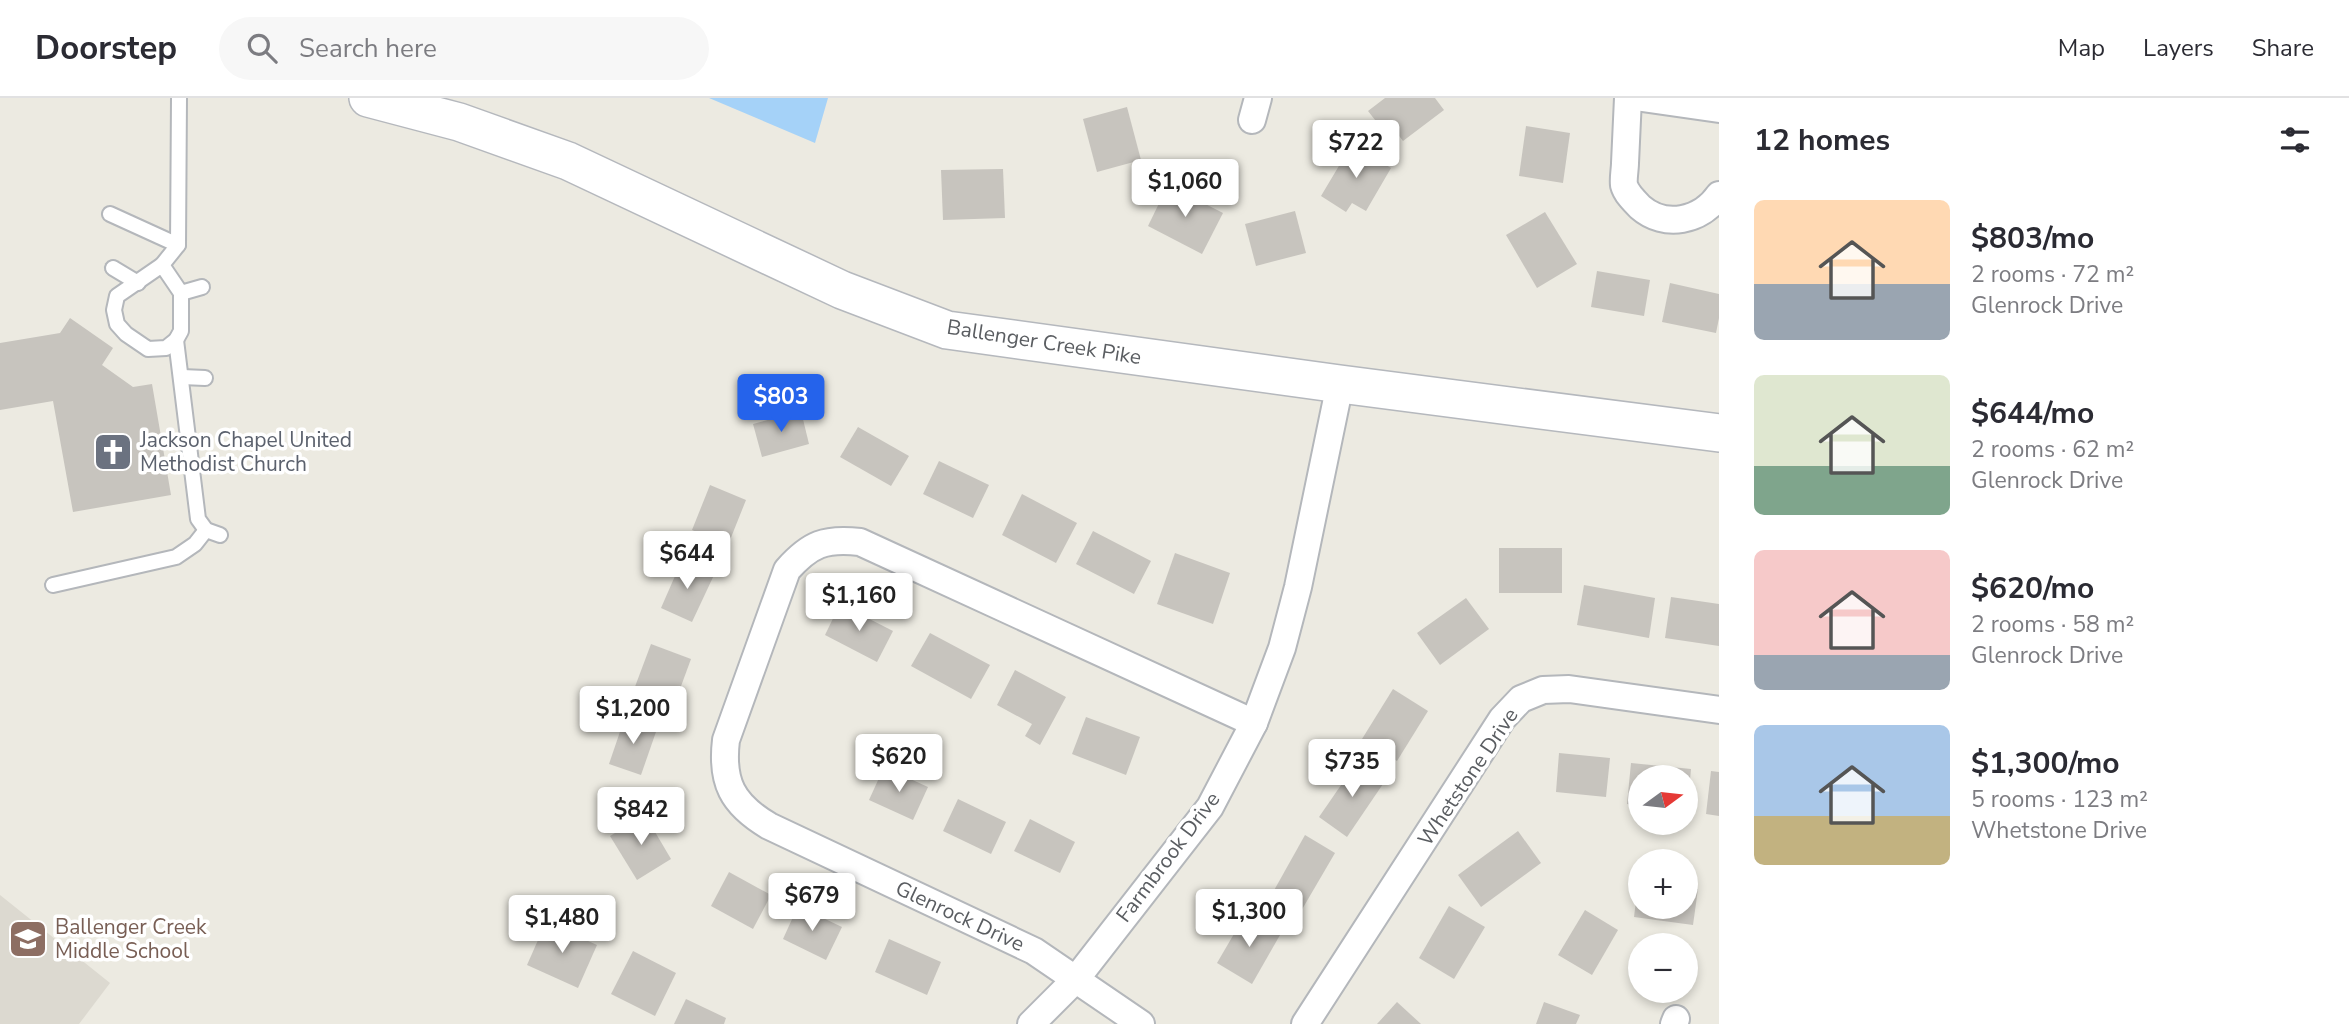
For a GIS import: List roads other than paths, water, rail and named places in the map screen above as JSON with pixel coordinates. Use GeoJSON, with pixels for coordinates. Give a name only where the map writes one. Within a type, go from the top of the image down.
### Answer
{"type":"FeatureCollection","features":[{"type":"Feature","properties":{"kind":"main road","name":"Ballenger Creek Pike"},"geometry":{"type":"LineString","coordinates":[[368,98],[459,122],[568,161],[842,290],[947,330],[1719,433]]}},
{"type":"Feature","properties":{"kind":"street"},"geometry":{"type":"LineString","coordinates":[[1628,98],[1624,185],[1633,200],[1646,212],[1663,219],[1681,220],[1698,215],[1713,204],[1719,195]]}},
{"type":"Feature","properties":{"kind":"street"},"geometry":{"type":"LineString","coordinates":[[1642,98],[1686,101],[1719,109]]}},
{"type":"Feature","properties":{"kind":"street","name":"Farmbrook Drive"},"geometry":{"type":"LineString","coordinates":[[1031,1024],[1076,979],[1210,807],[1254,723],[1282,648],[1298,587],[1340,384]]}},
{"type":"Feature","properties":{"kind":"street","name":"Glenrock Drive"},"geometry":{"type":"LineString","coordinates":[[1141,1024],[1034,951],[769,825],[751,815],[736,800],[727,781],[723,760],[726,740],[787,570],[801,555],[819,544],[839,540],[860,542],[1254,723]]}},
{"type":"Feature","properties":{"kind":"street","name":"Whetstone Drive"},"geometry":{"type":"LineString","coordinates":[[1305,1024],[1502,719],[1521,699],[1543,690],[1569,689],[1719,710]]}},
{"type":"Feature","properties":{"kind":"lane"},"geometry":{"type":"LineString","coordinates":[[162,265],[181,293],[181,331],[176,340],[166,348],[148,349],[126,334],[117,324],[114,310],[117,296],[162,265],[178,245],[179,98]]}},
{"type":"Feature","properties":{"kind":"lane"},"geometry":{"type":"LineString","coordinates":[[110,214],[178,245]]}},
{"type":"Feature","properties":{"kind":"lane"},"geometry":{"type":"LineString","coordinates":[[113,268],[138,283]]}},
{"type":"Feature","properties":{"kind":"lane"},"geometry":{"type":"LineString","coordinates":[[181,293],[202,287]]}},
{"type":"Feature","properties":{"kind":"lane"},"geometry":{"type":"LineString","coordinates":[[176,340],[198,519],[205,530],[220,535]]}},
{"type":"Feature","properties":{"kind":"lane"},"geometry":{"type":"LineString","coordinates":[[182,377],[205,377]]}},
{"type":"Feature","properties":{"kind":"lane"},"geometry":{"type":"LineString","coordinates":[[54,585],[176,557],[195,544],[205,530]]}},
{"type":"Feature","properties":{"kind":"water"},"geometry":{"type":"Polygon","coordinates":[[[709,98],[828,98],[815,143],[709,98]]]}},
{"type":"Feature","properties":{"kind":"place","name":"Jackson Chapel United Methodist Church"},"geometry":{"type":"Point","coordinates":[113,452]}},
{"type":"Feature","properties":{"kind":"place","name":"Ballenger Creek Middle School"},"geometry":{"type":"Point","coordinates":[28,939]}}]}
